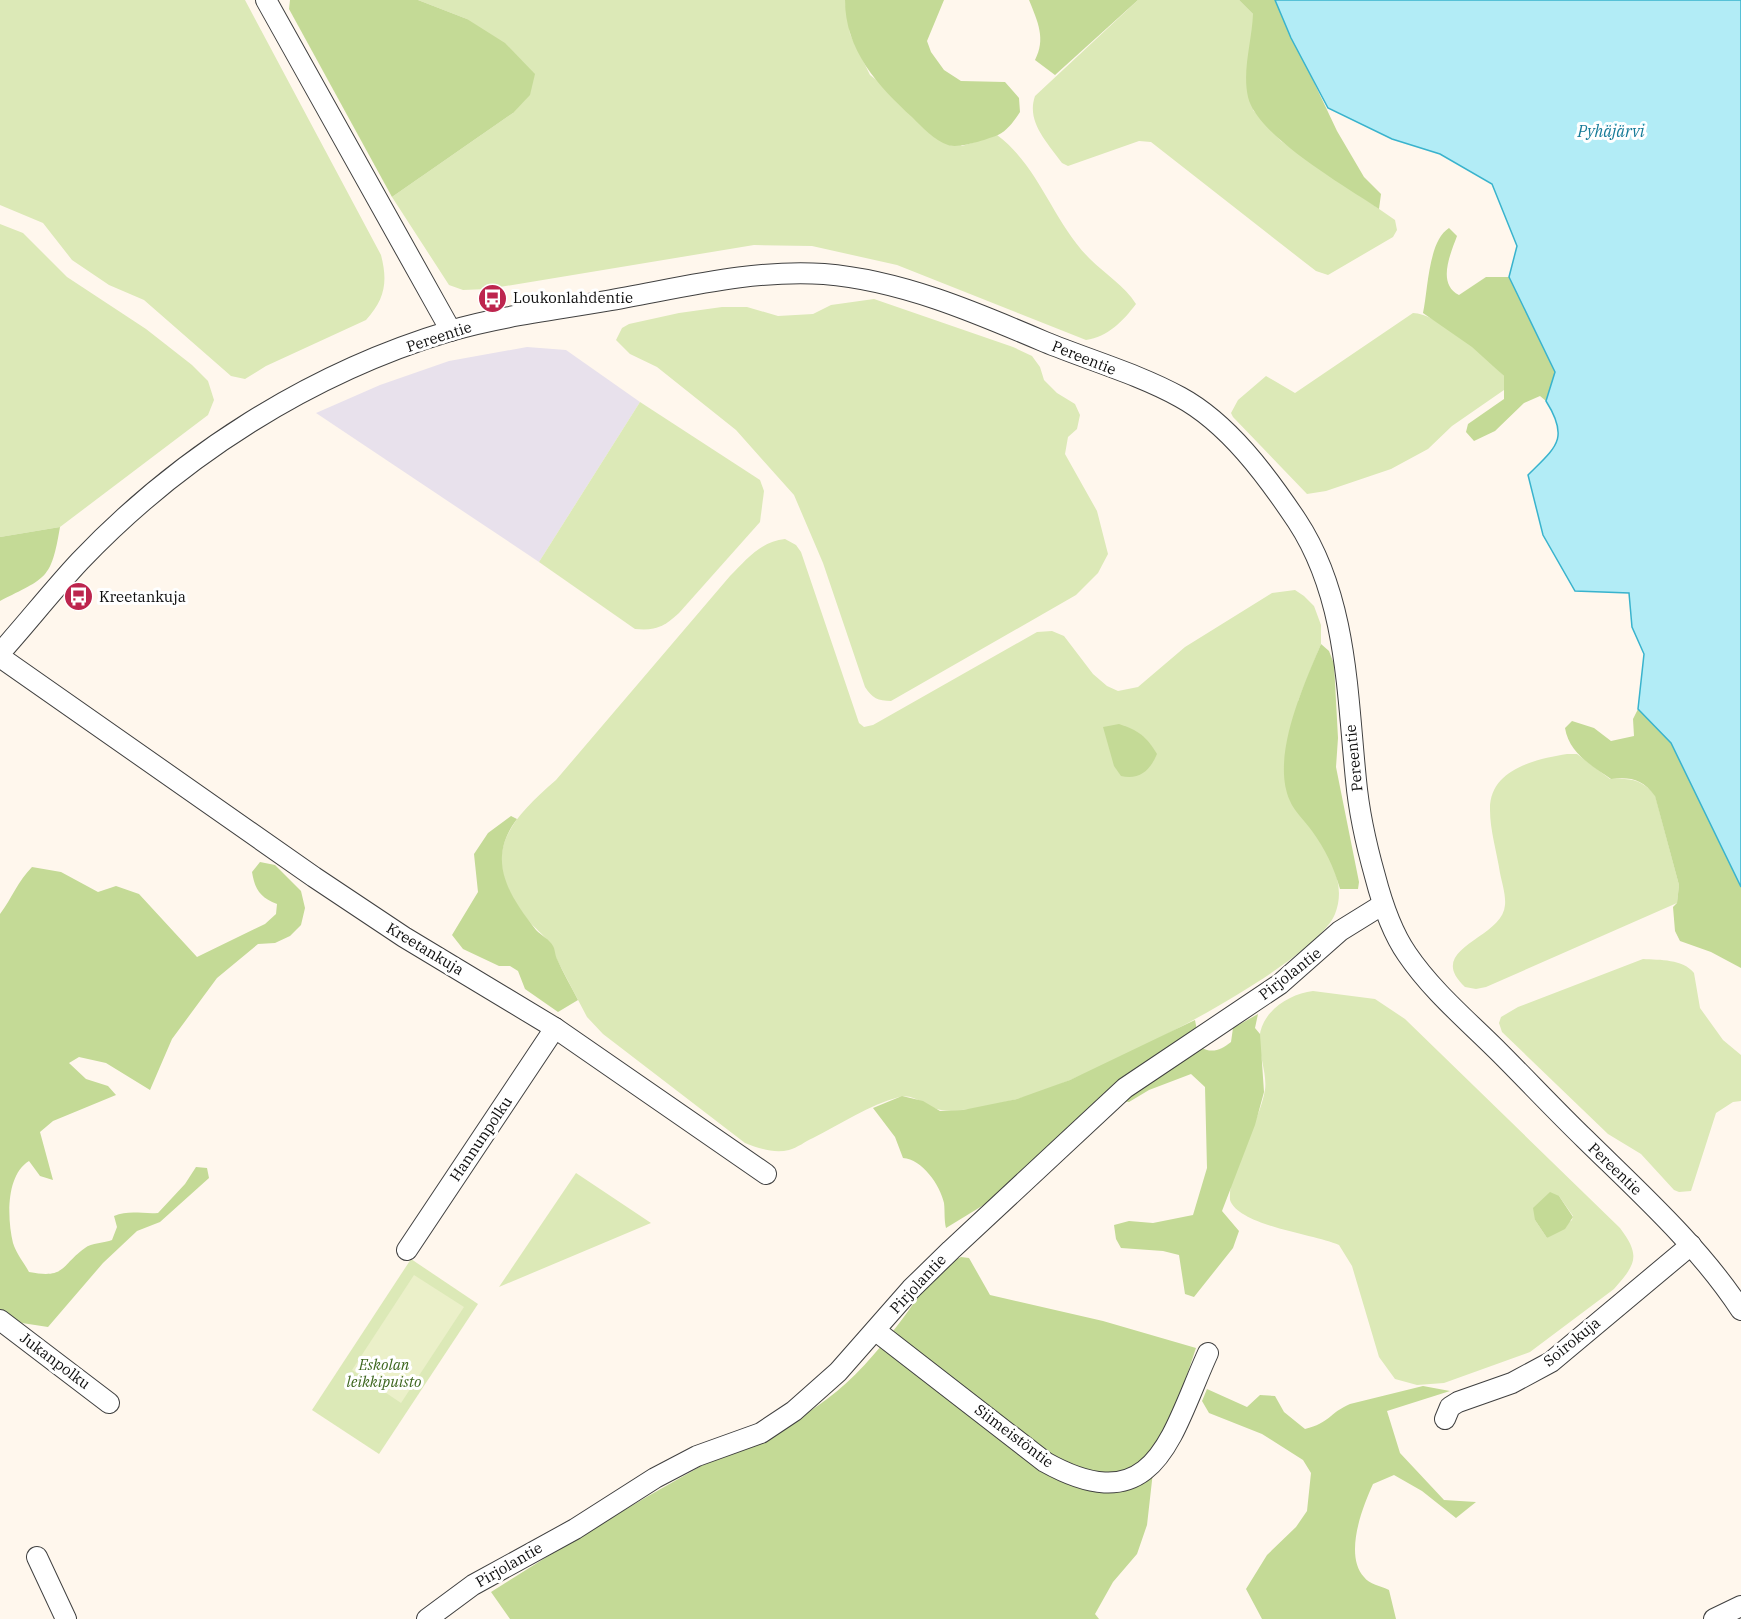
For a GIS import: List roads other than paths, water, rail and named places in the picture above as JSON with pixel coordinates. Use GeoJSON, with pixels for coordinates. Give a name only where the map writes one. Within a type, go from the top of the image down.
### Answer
{"type":"FeatureCollection","features":[{"type":"Feature","properties":{"kind":"street"},"geometry":{"type":"LineString","coordinates":[[266,0],[451,331]]}},
{"type":"Feature","properties":{"kind":"street","name":"Pereentie"},"geometry":{"type":"LineString","coordinates":[[0,655],[82,559],[166,483],[219,442],[273,408],[317,386],[415,343],[451,331],[524,315],[725,280],[821,274],[874,282],[912,291],[1007,326],[1184,400],[1219,426],[1270,485],[1311,544],[1326,580],[1347,686],[1360,809],[1382,904],[1396,937],[1426,978],[1691,1245],[1741,1310]]}},
{"type":"Feature","properties":{"kind":"street","name":"Kreetankuja"},"geometry":{"type":"LineString","coordinates":[[0,655],[362,910],[555,1028],[766,1174]]}},
{"type":"Feature","properties":{"kind":"street","name":"Pirjolantie"},"geometry":{"type":"LineString","coordinates":[[427,1619],[458,1594],[575,1529],[655,1478],[697,1456],[771,1428],[821,1388],[876,1331],[911,1289],[1125,1088],[1280,984],[1312,959],[1340,931],[1363,914],[1382,904]]}},
{"type":"Feature","properties":{"kind":"street","name":"Hannunpolku"},"geometry":{"type":"LineString","coordinates":[[407,1250],[555,1028]]}},
{"type":"Feature","properties":{"kind":"street","name":"Soirokuja"},"geometry":{"type":"LineString","coordinates":[[1445,1419],[1450,1407],[1458,1402],[1512,1383],[1551,1362],[1691,1245]]}},
{"type":"Feature","properties":{"kind":"street","name":"Jukanpolku"},"geometry":{"type":"LineString","coordinates":[[0,1320],[109,1403]]}},
{"type":"Feature","properties":{"kind":"street","name":"Siimeistöntie"},"geometry":{"type":"LineString","coordinates":[[876,1331],[1046,1462],[1069,1475],[1096,1480],[1132,1480],[1153,1465],[1167,1446],[1208,1353]]}},
{"type":"Feature","properties":{"kind":"street"},"geometry":{"type":"LineString","coordinates":[[37,1557],[66,1619]]}},
{"type":"Feature","properties":{"kind":"street"},"geometry":{"type":"LineString","coordinates":[[1714,1619],[1741,1606]]}},
{"type":"Feature","properties":{"kind":"water","name":"Pyhäjärvi"},"geometry":{"type":"Polygon","coordinates":[[[1275,0],[1741,0],[1741,887],[1671,743],[1638,709],[1644,654],[1632,627],[1629,593],[1575,591],[1543,535],[1528,475],[1546,457],[1556,442],[1557,425],[1546,401],[1555,372],[1509,277],[1517,246],[1492,184],[1440,154],[1392,139],[1328,108],[1291,38],[1275,0]]]}},
{"type":"Feature","properties":{"kind":"place","name":"Loukonlahdentie"},"geometry":{"type":"Point","coordinates":[492,298]}},
{"type":"Feature","properties":{"kind":"place","name":"Kreetankuja"},"geometry":{"type":"Point","coordinates":[78,597]}},
{"type":"Feature","properties":{"kind":"park label","name":"Eskolan leikkipuisto"},"geometry":{"type":"Point","coordinates":[384,1374]}}]}
